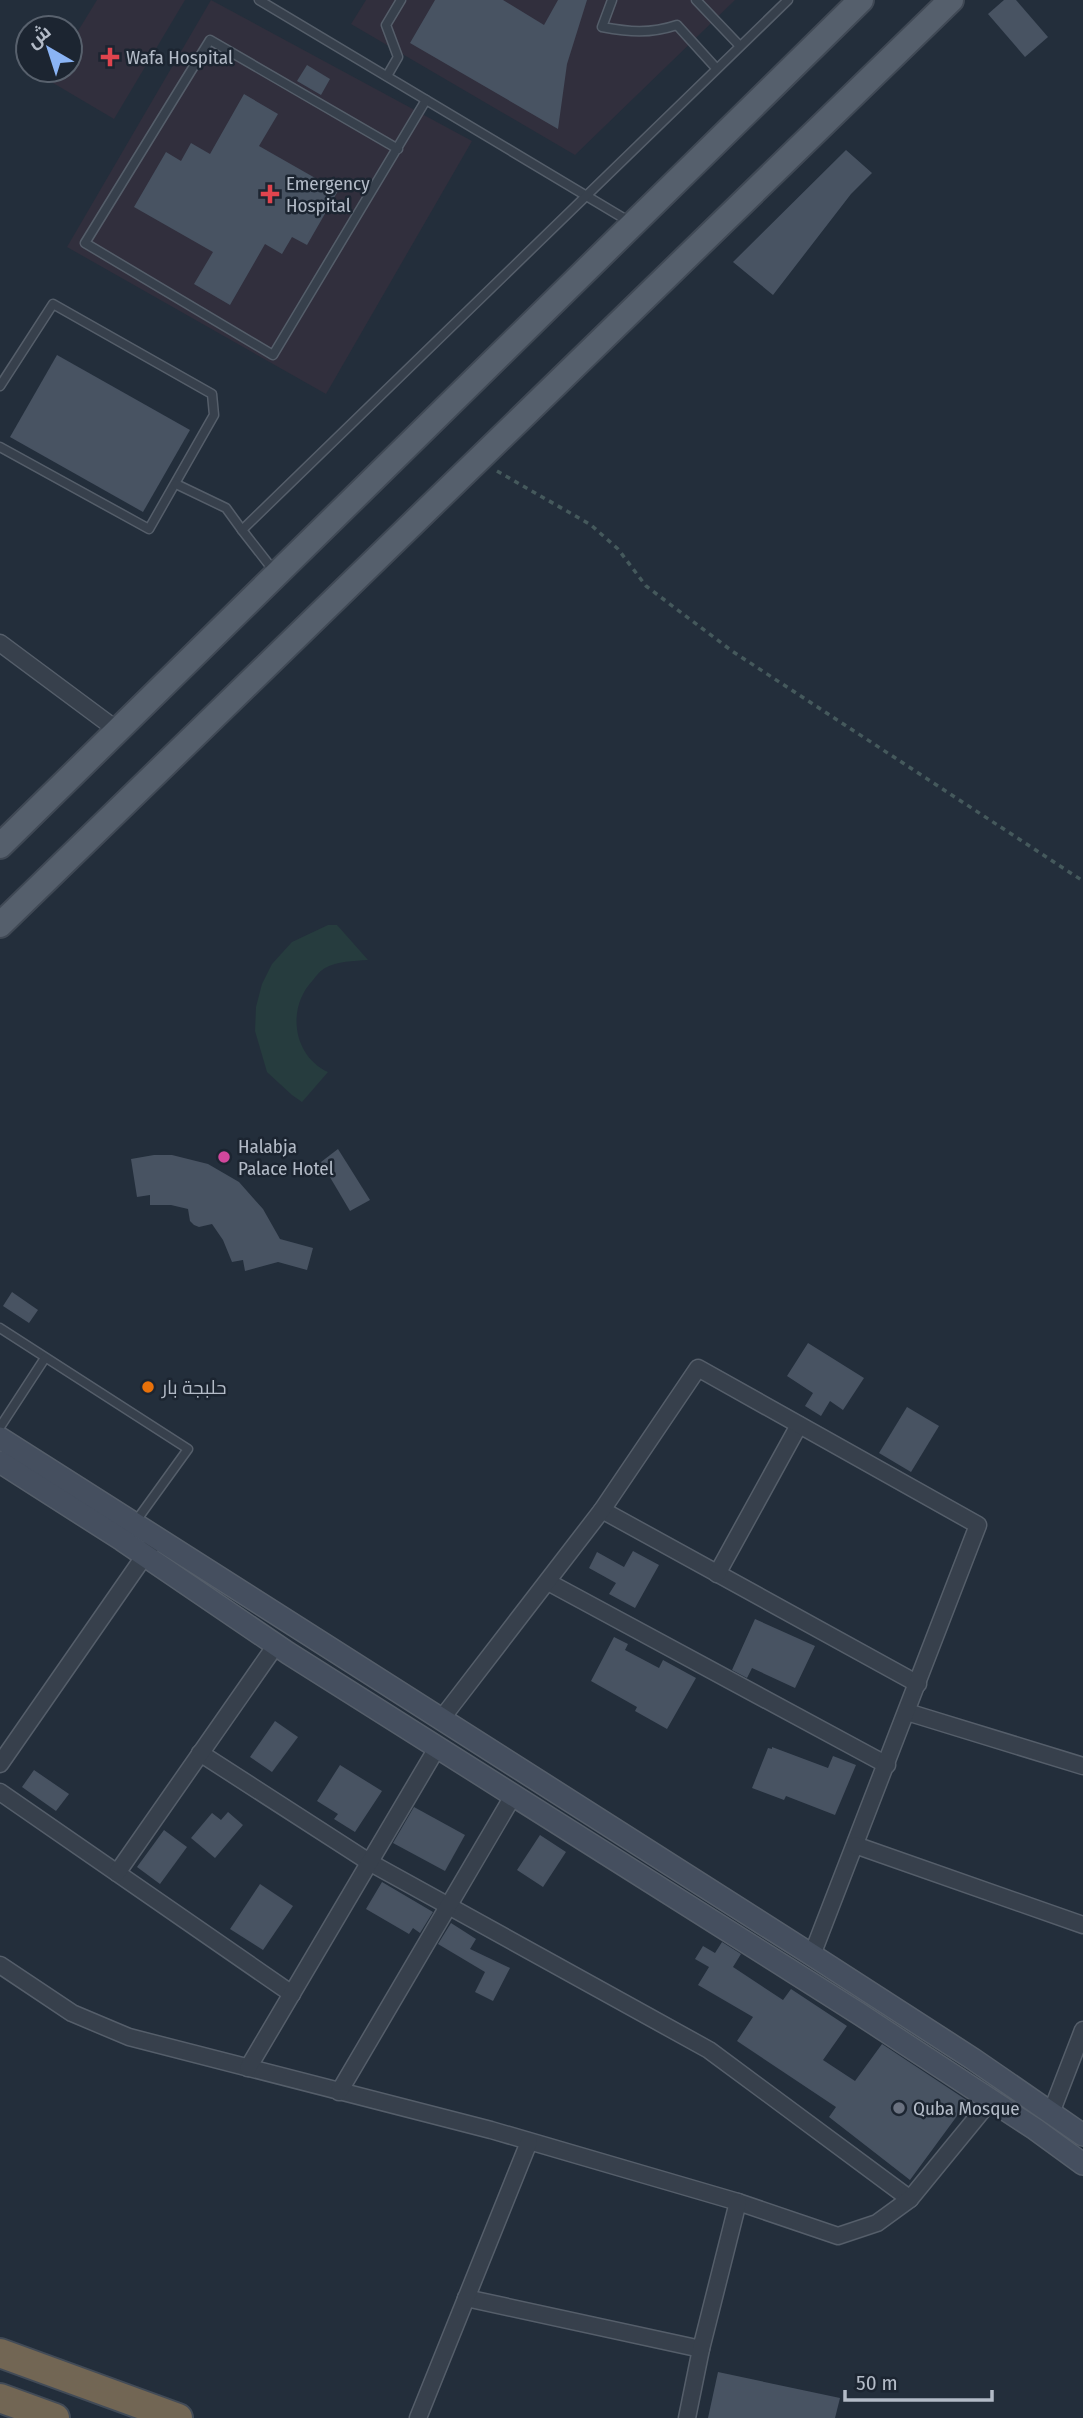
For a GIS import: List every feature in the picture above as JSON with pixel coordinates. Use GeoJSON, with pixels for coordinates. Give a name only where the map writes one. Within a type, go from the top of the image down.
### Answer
{"type":"FeatureCollection","features":[{"type":"Feature","properties":{"kind":"highway"},"geometry":{"type":"LineString","coordinates":[[0,2353],[178,2418]]}},
{"type":"Feature","properties":{"kind":"highway"},"geometry":{"type":"LineString","coordinates":[[0,2398],[55,2418]]}},
{"type":"Feature","properties":{"kind":"main road"},"geometry":{"type":"LineString","coordinates":[[0,846],[861,0]]}},
{"type":"Feature","properties":{"kind":"main road"},"geometry":{"type":"LineString","coordinates":[[0,925],[951,0]]}},
{"type":"Feature","properties":{"kind":"street"},"geometry":{"type":"LineString","coordinates":[[0,643],[117,730]]}},
{"type":"Feature","properties":{"kind":"street"},"geometry":{"type":"LineString","coordinates":[[442,1718],[602,1510],[698,1368],[978,1525],[813,1955]]}},
{"type":"Feature","properties":{"kind":"street"},"geometry":{"type":"LineString","coordinates":[[718,1574],[799,1425]]}},
{"type":"Feature","properties":{"kind":"street"},"geometry":{"type":"LineString","coordinates":[[0,1438],[128,1531],[145,1556],[276,1645],[804,1979],[1083,2164]]}},
{"type":"Feature","properties":{"kind":"street"},"geometry":{"type":"LineString","coordinates":[[0,1462],[128,1531],[158,1538],[813,1955],[973,2059],[1083,2135]]}},
{"type":"Feature","properties":{"kind":"street"},"geometry":{"type":"LineString","coordinates":[[602,1510],[918,1684]]}},
{"type":"Feature","properties":{"kind":"street"},"geometry":{"type":"LineString","coordinates":[[0,1763],[158,1538]]}},
{"type":"Feature","properties":{"kind":"street"},"geometry":{"type":"LineString","coordinates":[[548,1582],[887,1765]]}},
{"type":"Feature","properties":{"kind":"street"},"geometry":{"type":"LineString","coordinates":[[117,1873],[276,1645]]}},
{"type":"Feature","properties":{"kind":"street"},"geometry":{"type":"LineString","coordinates":[[907,1712],[1083,1766]]}},
{"type":"Feature","properties":{"kind":"street"},"geometry":{"type":"LineString","coordinates":[[248,2068],[437,1748]]}},
{"type":"Feature","properties":{"kind":"street"},"geometry":{"type":"LineString","coordinates":[[201,1753],[369,1863],[709,2050],[910,2199]]}},
{"type":"Feature","properties":{"kind":"street"},"geometry":{"type":"LineString","coordinates":[[0,1792],[292,1994]]}},
{"type":"Feature","properties":{"kind":"street"},"geometry":{"type":"LineString","coordinates":[[340,2092],[513,1796]]}},
{"type":"Feature","properties":{"kind":"street"},"geometry":{"type":"LineString","coordinates":[[605,1855],[618,1833]]}},
{"type":"Feature","properties":{"kind":"street"},"geometry":{"type":"LineString","coordinates":[[855,1845],[1083,1925]]}},
{"type":"Feature","properties":{"kind":"street"},"geometry":{"type":"LineString","coordinates":[[0,1965],[89,2022],[129,2037],[529,2141],[738,2203],[838,2236],[877,2223],[910,2199],[990,2100]]}},
{"type":"Feature","properties":{"kind":"street"},"geometry":{"type":"LineString","coordinates":[[1051,2113],[1083,2030]]}},
{"type":"Feature","properties":{"kind":"street"},"geometry":{"type":"LineString","coordinates":[[418,2418],[529,2141]]}},
{"type":"Feature","properties":{"kind":"street"},"geometry":{"type":"LineString","coordinates":[[687,2418],[701,2349],[738,2203]]}},
{"type":"Feature","properties":{"kind":"street"},"geometry":{"type":"LineString","coordinates":[[466,2298],[701,2349]]}},
{"type":"Feature","properties":{"kind":"lane"},"geometry":{"type":"LineString","coordinates":[[260,0],[632,224]]}},
{"type":"Feature","properties":{"kind":"lane"},"geometry":{"type":"LineString","coordinates":[[387,76],[398,57],[386,25],[401,0]]}},
{"type":"Feature","properties":{"kind":"lane"},"geometry":{"type":"LineString","coordinates":[[612,0],[601,27],[635,33],[659,31],[677,25],[716,68]]}},
{"type":"Feature","properties":{"kind":"lane"},"geometry":{"type":"LineString","coordinates":[[696,0],[739,45]]}},
{"type":"Feature","properties":{"kind":"lane"},"geometry":{"type":"LineString","coordinates":[[242,530],[788,0]]}},
{"type":"Feature","properties":{"kind":"lane"},"geometry":{"type":"LineString","coordinates":[[398,149],[211,40],[85,243],[273,355],[398,149],[426,100]]}},
{"type":"Feature","properties":{"kind":"lane"},"geometry":{"type":"LineString","coordinates":[[0,386],[53,304],[212,394],[214,415],[149,529],[0,447]]}},
{"type":"Feature","properties":{"kind":"lane"},"geometry":{"type":"LineString","coordinates":[[176,484],[226,508],[276,574]]}},
{"type":"Feature","properties":{"kind":"lane"},"geometry":{"type":"LineString","coordinates":[[0,1328],[188,1449],[128,1531]]}},
{"type":"Feature","properties":{"kind":"lane"},"geometry":{"type":"LineString","coordinates":[[0,1427],[46,1358]]}},
{"type":"Feature","properties":{"kind":"path"},"geometry":{"type":"LineString","coordinates":[[477,461],[591,525],[618,549],[646,586],[732,651],[1083,881]]}},
{"type":"Feature","properties":{"kind":"shaded area","name":"Wafa Hospital"},"geometry":{"type":"Polygon","coordinates":[[[97,0],[185,0],[114,119],[55,84],[84,84],[84,21],[97,0]]]}},
{"type":"Feature","properties":{"kind":"shaded area","name":"Emergency Hospital"},"geometry":{"type":"Polygon","coordinates":[[[211,0],[472,141],[326,394],[67,247],[211,0]]]}},
{"type":"Feature","properties":{"kind":"shaded area"},"geometry":{"type":"Polygon","coordinates":[[[366,0],[735,0],[575,155],[351,24],[366,0]]]}},
{"type":"Feature","properties":{"kind":"green space"},"geometry":{"type":"Polygon","coordinates":[[[328,925],[337,925],[368,960],[340,963],[325,968],[304,991],[299,1004],[297,1030],[307,1055],[316,1065],[328,1072],[302,1102],[267,1072],[255,1031],[256,1007],[262,984],[272,964],[292,942],[328,925]]]}},
{"type":"Feature","properties":{"kind":"building"},"geometry":{"type":"Polygon","coordinates":[[[435,0],[503,0],[544,25],[558,0],[587,0],[567,64],[558,129],[410,43],[435,0]]]}},
{"type":"Feature","properties":{"kind":"building"},"geometry":{"type":"Polygon","coordinates":[[[1004,0],[1016,0],[1048,37],[1025,57],[988,14],[1004,0]]]}},
{"type":"Feature","properties":{"kind":"building"},"geometry":{"type":"Polygon","coordinates":[[[307,65],[330,79],[321,95],[297,81],[307,65]]]}},
{"type":"Feature","properties":{"kind":"building"},"geometry":{"type":"Polygon","coordinates":[[[244,94],[278,114],[259,146],[338,191],[307,245],[292,237],[282,254],[265,244],[230,305],[194,284],[213,252],[134,207],[166,152],[181,161],[191,143],[210,154],[244,94]]]}},
{"type":"Feature","properties":{"kind":"building"},"geometry":{"type":"Polygon","coordinates":[[[846,150],[872,173],[851,194],[773,295],[733,262],[846,150]]]}},
{"type":"Feature","properties":{"kind":"building"},"geometry":{"type":"Polygon","coordinates":[[[57,355],[190,430],[143,512],[10,437],[57,355]]]}},
{"type":"Feature","properties":{"kind":"building"},"geometry":{"type":"Polygon","coordinates":[[[338,1149],[370,1200],[350,1211],[321,1162],[338,1149]]]}},
{"type":"Feature","properties":{"kind":"building"},"geometry":{"type":"Polygon","coordinates":[[[172,1155],[208,1164],[239,1182],[263,1209],[280,1239],[313,1248],[307,1270],[278,1262],[245,1271],[243,1260],[232,1262],[223,1240],[212,1224],[199,1227],[190,1221],[188,1209],[171,1205],[150,1205],[150,1195],[137,1197],[131,1159],[172,1155]]]}},
{"type":"Feature","properties":{"kind":"building"},"geometry":{"type":"Polygon","coordinates":[[[12,1292],[38,1310],[29,1323],[3,1306],[12,1292]]]}},
{"type":"Feature","properties":{"kind":"building"},"geometry":{"type":"Polygon","coordinates":[[[808,1343],[864,1378],[843,1410],[830,1401],[821,1416],[805,1406],[813,1393],[787,1376],[808,1343]]]}},
{"type":"Feature","properties":{"kind":"building"},"geometry":{"type":"Polygon","coordinates":[[[907,1407],[939,1426],[911,1472],[879,1453],[907,1407]]]}},
{"type":"Feature","properties":{"kind":"building"},"geometry":{"type":"Polygon","coordinates":[[[633,1551],[659,1565],[635,1608],[609,1594],[616,1583],[589,1568],[597,1552],[624,1567],[633,1551]]]}},
{"type":"Feature","properties":{"kind":"building"},"geometry":{"type":"Polygon","coordinates":[[[755,1619],[815,1646],[795,1688],[752,1668],[747,1678],[732,1670],[755,1619]]]}},
{"type":"Feature","properties":{"kind":"building"},"geometry":{"type":"Polygon","coordinates":[[[614,1637],[628,1644],[625,1650],[659,1668],[663,1660],[696,1678],[667,1729],[635,1711],[637,1707],[591,1681],[614,1637]]]}},
{"type":"Feature","properties":{"kind":"building"},"geometry":{"type":"Polygon","coordinates":[[[275,1721],[298,1737],[272,1772],[250,1757],[275,1721]]]}},
{"type":"Feature","properties":{"kind":"building"},"geometry":{"type":"Polygon","coordinates":[[[772,1747],[828,1768],[833,1756],[856,1765],[835,1815],[786,1796],[784,1800],[752,1788],[768,1748],[772,1747]]]}},
{"type":"Feature","properties":{"kind":"building"},"geometry":{"type":"Polygon","coordinates":[[[340,1765],[382,1791],[355,1832],[334,1819],[338,1814],[317,1801],[340,1765]]]}},
{"type":"Feature","properties":{"kind":"building"},"geometry":{"type":"Polygon","coordinates":[[[34,1770],[69,1794],[56,1811],[22,1787],[34,1770]]]}},
{"type":"Feature","properties":{"kind":"building"},"geometry":{"type":"Polygon","coordinates":[[[414,1807],[465,1835],[445,1871],[393,1843],[414,1807]]]}},
{"type":"Feature","properties":{"kind":"building"},"geometry":{"type":"Polygon","coordinates":[[[228,1812],[243,1825],[215,1858],[191,1838],[212,1813],[221,1820],[228,1812]]]}},
{"type":"Feature","properties":{"kind":"building"},"geometry":{"type":"Polygon","coordinates":[[[164,1830],[187,1847],[160,1884],[137,1867],[164,1830]]]}},
{"type":"Feature","properties":{"kind":"building"},"geometry":{"type":"Polygon","coordinates":[[[540,1835],[566,1852],[543,1887],[517,1870],[540,1835]]]}},
{"type":"Feature","properties":{"kind":"building"},"geometry":{"type":"Polygon","coordinates":[[[382,1882],[433,1912],[420,1933],[413,1928],[409,1934],[366,1909],[382,1882]]]}},
{"type":"Feature","properties":{"kind":"building"},"geometry":{"type":"Polygon","coordinates":[[[260,1884],[293,1906],[263,1950],[230,1929],[260,1884]]]}},
{"type":"Feature","properties":{"kind":"building"},"geometry":{"type":"Polygon","coordinates":[[[451,1923],[476,1939],[470,1949],[510,1968],[493,2001],[475,1992],[485,1972],[438,1944],[451,1923]]]}},
{"type":"Feature","properties":{"kind":"building"},"geometry":{"type":"Polygon","coordinates":[[[722,1942],[741,1954],[733,1967],[783,2000],[791,1989],[847,2026],[823,2060],[855,2081],[882,2044],[968,2101],[910,2180],[829,2117],[836,2107],[737,2041],[753,2017],[698,1985],[709,1967],[695,1959],[703,1946],[715,1953],[722,1942]]]}},
{"type":"Feature","properties":{"kind":"building"},"geometry":{"type":"Polygon","coordinates":[[[718,2372],[840,2398],[835,2418],[708,2418],[718,2372]]]}},
{"type":"Feature","properties":{"kind":"place","name":"Wafa Hospital"},"geometry":{"type":"Point","coordinates":[110,57]}},
{"type":"Feature","properties":{"kind":"place","name":"Emergency Hospital"},"geometry":{"type":"Point","coordinates":[270,194]}},
{"type":"Feature","properties":{"kind":"place","name":"Halabja Palace Hotel"},"geometry":{"type":"Point","coordinates":[224,1157]}},
{"type":"Feature","properties":{"kind":"place","name":"حلبجة بار"},"geometry":{"type":"Point","coordinates":[148,1387]}},
{"type":"Feature","properties":{"kind":"place","name":"Quba Mosque"},"geometry":{"type":"Point","coordinates":[899,2108]}}]}
